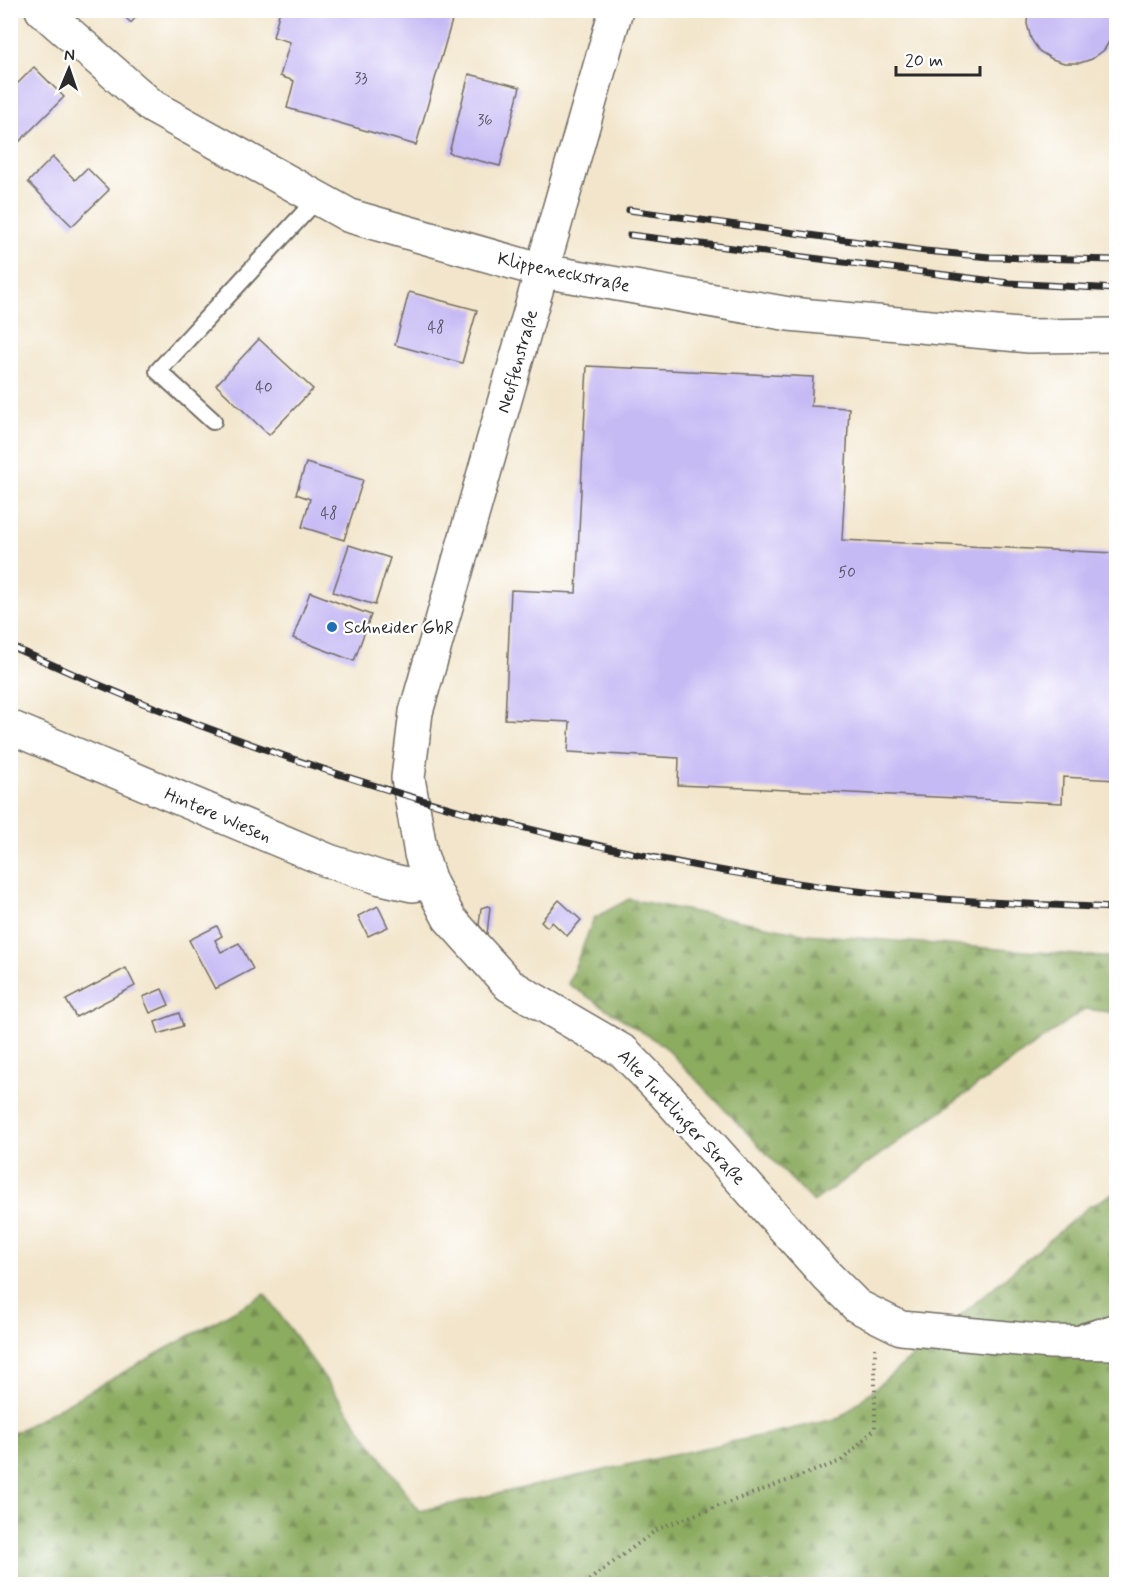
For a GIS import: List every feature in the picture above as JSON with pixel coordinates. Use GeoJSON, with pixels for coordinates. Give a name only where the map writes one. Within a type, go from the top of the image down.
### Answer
{"type":"FeatureCollection","features":[{"type":"Feature","properties":{"kind":"street","name":"Klippeneckstraße"},"geometry":{"type":"LineString","coordinates":[[42,10],[153,107],[350,216],[543,271],[789,314],[1029,336],[1116,335]]}},
{"type":"Feature","properties":{"kind":"street","name":"Neuffenstraße"},"geometry":{"type":"LineString","coordinates":[[416,712],[616,10]]}},
{"type":"Feature","properties":{"kind":"street","name":"Alte Tuttlinger Straße"},"geometry":{"type":"LineString","coordinates":[[416,712],[408,778],[421,854],[430,882],[449,918],[509,985],[624,1052],[664,1093],[827,1276],[857,1306],[901,1328],[1050,1342],[1116,1343]]}},
{"type":"Feature","properties":{"kind":"street","name":"Hintere Wiesen"},"geometry":{"type":"LineString","coordinates":[[10,727],[329,861],[381,878],[412,885],[430,882]]}},
{"type":"Feature","properties":{"kind":"lane"},"geometry":{"type":"LineString","coordinates":[[213,421],[158,371],[318,198]]}},
{"type":"Feature","properties":{"kind":"lane"},"geometry":{"type":"LineString","coordinates":[[1050,1342],[1116,1322]]}},
{"type":"Feature","properties":{"kind":"path"},"geometry":{"type":"LineString","coordinates":[[584,1584],[659,1528],[841,1461],[876,1429],[875,1315]]}},
{"type":"Feature","properties":{"kind":"green space"},"geometry":{"type":"Polygon","coordinates":[[[629,899],[807,934],[1116,958],[1116,1013],[1085,1009],[813,1202],[664,1046],[568,984],[594,918],[629,899]]]}},
{"type":"Feature","properties":{"kind":"green space"},"geometry":{"type":"Polygon","coordinates":[[[1116,1192],[1116,1584],[11,1584],[10,1435],[265,1294],[419,1511],[840,1418],[1088,1207],[1116,1192]]]}},
{"type":"Feature","properties":{"kind":"building"},"geometry":{"type":"Polygon","coordinates":[[[118,10],[142,10],[131,23],[118,10]]]}},
{"type":"Feature","properties":{"kind":"building"},"geometry":{"type":"Polygon","coordinates":[[[280,10],[455,10],[416,145],[287,108],[294,81],[280,76],[290,42],[273,37],[280,10]]]}},
{"type":"Feature","properties":{"kind":"building"},"geometry":{"type":"Polygon","coordinates":[[[1028,10],[1115,10],[1116,22],[1112,37],[1104,50],[1092,59],[1080,63],[1064,63],[1039,51],[1031,39],[1027,24],[1028,10]]]}},
{"type":"Feature","properties":{"kind":"building"},"geometry":{"type":"Polygon","coordinates":[[[34,67],[64,97],[10,151],[10,91],[34,67]]]}},
{"type":"Feature","properties":{"kind":"building"},"geometry":{"type":"Polygon","coordinates":[[[469,74],[520,87],[500,166],[449,153],[469,74]]]}},
{"type":"Feature","properties":{"kind":"building"},"geometry":{"type":"Polygon","coordinates":[[[53,157],[75,180],[87,168],[109,190],[72,226],[28,182],[53,157]]]}},
{"type":"Feature","properties":{"kind":"building"},"geometry":{"type":"Polygon","coordinates":[[[409,292],[477,310],[462,363],[395,345],[409,292]]]}},
{"type":"Feature","properties":{"kind":"building"},"geometry":{"type":"Polygon","coordinates":[[[259,339],[313,389],[269,435],[216,385],[259,339]]]}},
{"type":"Feature","properties":{"kind":"building"},"geometry":{"type":"Polygon","coordinates":[[[587,366],[813,377],[811,406],[849,408],[842,540],[1116,553],[1116,780],[1063,777],[1062,803],[678,785],[679,758],[568,752],[570,722],[505,719],[511,590],[576,593],[587,366]]]}},
{"type":"Feature","properties":{"kind":"building"},"geometry":{"type":"Polygon","coordinates":[[[306,463],[363,480],[344,540],[302,527],[310,499],[296,494],[306,463]]]}},
{"type":"Feature","properties":{"kind":"building"},"geometry":{"type":"Polygon","coordinates":[[[349,545],[390,558],[375,605],[333,592],[349,545]]]}},
{"type":"Feature","properties":{"kind":"building","name":"Schneider GbR"},"geometry":{"type":"Polygon","coordinates":[[[310,592],[371,615],[354,661],[293,638],[310,592]]]}},
{"type":"Feature","properties":{"kind":"building"},"geometry":{"type":"Polygon","coordinates":[[[559,900],[581,920],[567,936],[552,922],[547,927],[541,921],[559,900]]]}},
{"type":"Feature","properties":{"kind":"building"},"geometry":{"type":"Polygon","coordinates":[[[378,906],[388,927],[368,936],[358,916],[378,906]]]}},
{"type":"Feature","properties":{"kind":"building"},"geometry":{"type":"Polygon","coordinates":[[[490,907],[487,934],[479,925],[481,908],[490,907]]]}},
{"type":"Feature","properties":{"kind":"building"},"geometry":{"type":"Polygon","coordinates":[[[217,926],[222,936],[215,940],[221,952],[239,943],[253,969],[215,989],[189,940],[217,926]]]}},
{"type":"Feature","properties":{"kind":"building"},"geometry":{"type":"Polygon","coordinates":[[[126,968],[135,986],[76,1017],[66,1000],[126,968]]]}},
{"type":"Feature","properties":{"kind":"building"},"geometry":{"type":"Polygon","coordinates":[[[162,989],[169,1005],[150,1013],[143,997],[162,989]]]}},
{"type":"Feature","properties":{"kind":"building"},"geometry":{"type":"Polygon","coordinates":[[[179,1013],[183,1026],[159,1034],[155,1022],[179,1013]]]}},
{"type":"Feature","properties":{"kind":"railway"},"geometry":{"type":"LineString","coordinates":[[629,210],[925,251],[990,257],[1116,260]]}},
{"type":"Feature","properties":{"kind":"railway"},"geometry":{"type":"LineString","coordinates":[[630,235],[1009,283],[1116,289]]}},
{"type":"Feature","properties":{"kind":"railway"},"geometry":{"type":"LineString","coordinates":[[10,646],[108,689],[307,764],[510,825],[718,870],[824,887],[970,901],[1116,908]]}},
{"type":"Feature","properties":{"kind":"place","name":"Schneider GbR"},"geometry":{"type":"Point","coordinates":[332,627]}}]}
